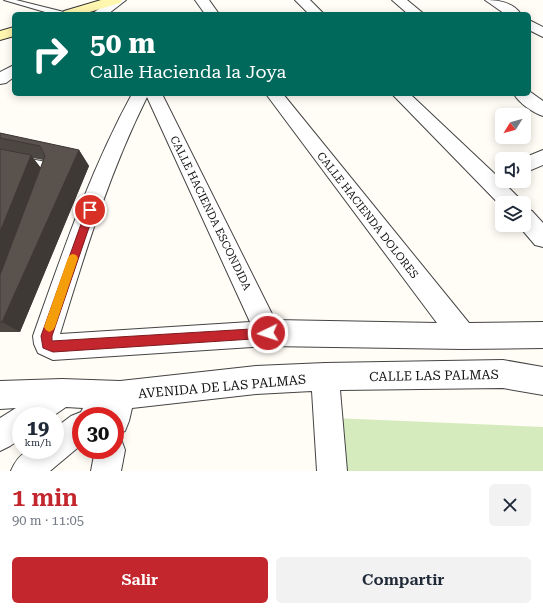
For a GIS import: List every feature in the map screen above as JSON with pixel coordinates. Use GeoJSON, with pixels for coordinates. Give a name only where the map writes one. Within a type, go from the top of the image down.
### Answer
{"type":"FeatureCollection","features":[{"type":"Feature","properties":{"kind":"street"},"geometry":{"type":"LineString","coordinates":[[76,12],[115,0]]}},
{"type":"Feature","properties":{"kind":"street"},"geometry":{"type":"LineString","coordinates":[[102,12],[119,0]]}},
{"type":"Feature","properties":{"kind":"street"},"geometry":{"type":"LineString","coordinates":[[202,0],[211,12]]}},
{"type":"Feature","properties":{"kind":"street"},"geometry":{"type":"LineString","coordinates":[[302,0],[314,12]]}},
{"type":"Feature","properties":{"kind":"street"},"geometry":{"type":"LineString","coordinates":[[399,0],[414,12]]}},
{"type":"Feature","properties":{"kind":"street"},"geometry":{"type":"LineString","coordinates":[[492,0],[511,12]]}},
{"type":"Feature","properties":{"kind":"street"},"geometry":{"type":"LineString","coordinates":[[531,25],[543,33]]}},
{"type":"Feature","properties":{"kind":"street"},"geometry":{"type":"LineString","coordinates":[[0,36],[12,33]]}},
{"type":"Feature","properties":{"kind":"street"},"geometry":{"type":"LineString","coordinates":[[0,79],[12,71]]}},
{"type":"Feature","properties":{"kind":"street"},"geometry":{"type":"LineString","coordinates":[[139,96],[126,118],[98,190],[46,336],[47,344],[53,347],[268,333],[463,336],[543,335]]}},
{"type":"Feature","properties":{"kind":"street","name":"CALLE HACIENDA ESCONDIDA"},"geometry":{"type":"LineString","coordinates":[[155,96],[268,333]]}},
{"type":"Feature","properties":{"kind":"street","name":"CALLE HACIENDA DOLORES"},"geometry":{"type":"LineString","coordinates":[[276,96],[463,336]]}},
{"type":"Feature","properties":{"kind":"street"},"geometry":{"type":"LineString","coordinates":[[402,96],[495,177]]}},
{"type":"Feature","properties":{"kind":"street"},"geometry":{"type":"LineString","coordinates":[[525,96],[543,110]]}},
{"type":"Feature","properties":{"kind":"street"},"geometry":{"type":"LineString","coordinates":[[531,163],[543,158]]}},
{"type":"Feature","properties":{"kind":"street"},"geometry":{"type":"LineString","coordinates":[[531,225],[543,238]]}},
{"type":"Feature","properties":{"kind":"street","name":"CALLE LAS PALMAS"},"geometry":{"type":"LineString","coordinates":[[325,377],[503,374],[543,381]]}},
{"type":"Feature","properties":{"kind":"street"},"geometry":{"type":"LineString","coordinates":[[325,377],[332,471]]}},
{"type":"Feature","properties":{"kind":"street","name":"AVENIDA DE LAS PALMAS"},"geometry":{"type":"LineString","coordinates":[[122,407],[256,380],[325,377]]}},
{"type":"Feature","properties":{"kind":"street"},"geometry":{"type":"LineString","coordinates":[[42,407],[62,393]]}},
{"type":"Feature","properties":{"kind":"street","name":"AVENIDA DE LAS PALMAS"},"geometry":{"type":"LineString","coordinates":[[0,395],[62,393],[113,407]]}},
{"type":"Feature","properties":{"kind":"street"},"geometry":{"type":"LineString","coordinates":[[0,436],[12,427]]}},
{"type":"Feature","properties":{"kind":"street"},"geometry":{"type":"LineString","coordinates":[[64,440],[72,433]]}},
{"type":"Feature","properties":{"kind":"street"},"geometry":{"type":"LineString","coordinates":[[26,471],[40,459]]}},
{"type":"Feature","properties":{"kind":"street"},"geometry":{"type":"LineString","coordinates":[[106,471],[108,459]]}},
{"type":"Feature","properties":{"kind":"lane"},"geometry":{"type":"LineString","coordinates":[[8,0],[53,12]]}},
{"type":"Feature","properties":{"kind":"lane"},"geometry":{"type":"LineString","coordinates":[[0,157],[49,168],[50,171],[45,186]]}},
{"type":"Feature","properties":{"kind":"green space"},"geometry":{"type":"Polygon","coordinates":[[[333,418],[543,427],[543,471],[338,471],[333,418]]]}},
{"type":"Feature","properties":{"kind":"building"},"geometry":{"type":"Polygon","coordinates":[[[0,133],[79,150],[2,322],[0,322],[0,275],[45,156],[40,146],[0,138],[0,133]]]}},
{"type":"Feature","properties":{"kind":"building"},"geometry":{"type":"Polygon","coordinates":[[[0,149],[31,155],[0,232],[0,149]]]}},
{"type":"Feature","properties":{"kind":"slow traffic"},"geometry":{"type":"LineString","coordinates":[[49,327],[73,258]]}},
{"type":"Feature","properties":{"kind":"route"},"geometry":{"type":"LineString","coordinates":[[90,210],[46,336],[47,344],[53,347],[268,333]]}}]}
